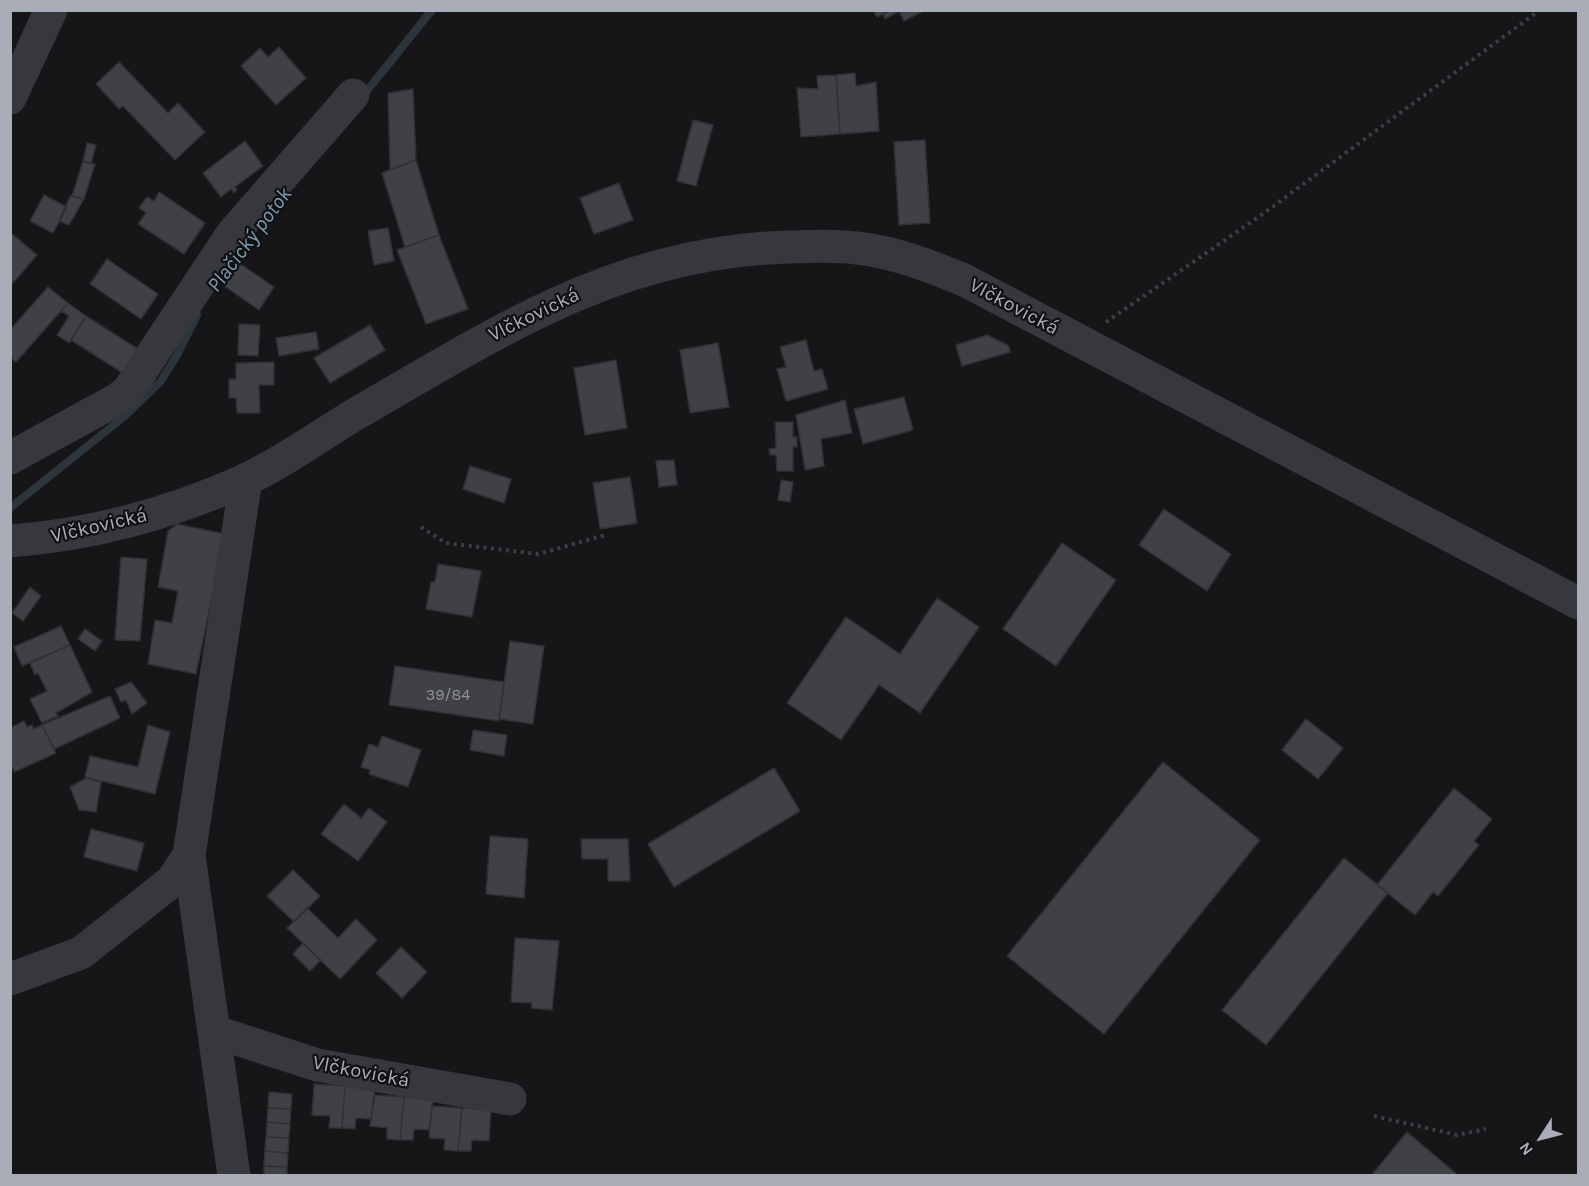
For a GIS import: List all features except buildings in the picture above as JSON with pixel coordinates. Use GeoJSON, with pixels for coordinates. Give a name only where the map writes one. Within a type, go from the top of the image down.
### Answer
{"type":"FeatureCollection","features":[{"type":"Feature","properties":{"kind":"street"},"geometry":{"type":"LineString","coordinates":[[10,98],[51,10]]}},
{"type":"Feature","properties":{"kind":"street"},"geometry":{"type":"LineString","coordinates":[[10,458],[118,399],[128,391],[232,234],[352,95]]}},
{"type":"Feature","properties":{"kind":"street","name":"Vlčkovická"},"geometry":{"type":"LineString","coordinates":[[10,541],[44,538],[156,513],[246,479],[498,331],[610,280],[675,260],[742,248],[822,246],[880,251],[919,262],[964,280],[1578,603]]}},
{"type":"Feature","properties":{"kind":"street"},"geometry":{"type":"LineString","coordinates":[[234,1176],[216,1032],[189,855],[246,479]]}},
{"type":"Feature","properties":{"kind":"street"},"geometry":{"type":"LineString","coordinates":[[10,979],[81,953],[172,881],[189,855]]}},
{"type":"Feature","properties":{"kind":"street","name":"Vlčkovická"},"geometry":{"type":"LineString","coordinates":[[216,1032],[318,1065],[510,1099]]}},
{"type":"Feature","properties":{"kind":"path"},"geometry":{"type":"LineString","coordinates":[[1078,341],[1260,216],[1540,10]]}},
{"type":"Feature","properties":{"kind":"path"},"geometry":{"type":"LineString","coordinates":[[422,527],[446,543],[538,554],[606,536]]}},
{"type":"Feature","properties":{"kind":"path"},"geometry":{"type":"LineString","coordinates":[[1374,1116],[1457,1135],[1486,1129]]}},
{"type":"Feature","properties":{"kind":"waterway","name":"Plačický potok"},"geometry":{"type":"LineString","coordinates":[[362,97],[432,10]]}},
{"type":"Feature","properties":{"kind":"waterway","name":"Plačický potok"},"geometry":{"type":"LineString","coordinates":[[10,508],[125,416],[161,381],[197,315]]}}]}
